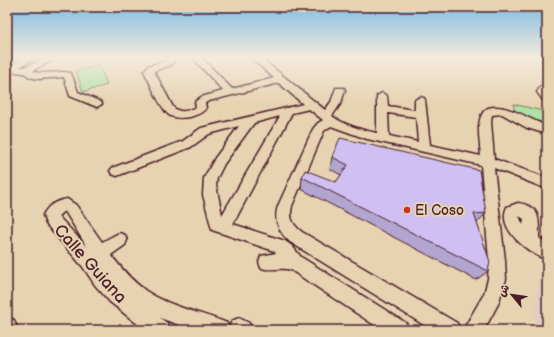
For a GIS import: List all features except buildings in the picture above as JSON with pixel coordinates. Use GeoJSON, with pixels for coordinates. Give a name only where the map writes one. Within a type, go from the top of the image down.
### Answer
{"type":"FeatureCollection","features":[{"type":"Feature","properties":{"kind":"street"},"geometry":{"type":"LineString","coordinates":[[33,74],[38,76],[59,74],[68,75],[74,94],[97,104]]}},
{"type":"Feature","properties":{"kind":"street"},"geometry":{"type":"LineString","coordinates":[[150,74],[172,113],[185,114],[199,110],[201,108],[200,102],[202,100],[280,80]]}},
{"type":"Feature","properties":{"kind":"street"},"geometry":{"type":"LineString","coordinates":[[211,74],[230,93]]}},
{"type":"Feature","properties":{"kind":"street"},"geometry":{"type":"LineString","coordinates":[[273,74],[328,118],[353,131],[487,162],[547,184]]}},
{"type":"Feature","properties":{"kind":"street"},"geometry":{"type":"LineString","coordinates":[[547,87],[544,88],[542,92],[547,98]]}},
{"type":"Feature","properties":{"kind":"street"},"geometry":{"type":"LineString","coordinates":[[340,90],[336,103],[328,118],[319,129],[285,206],[282,214],[283,222],[288,230],[296,237],[450,330]]}},
{"type":"Feature","properties":{"kind":"street"},"geometry":{"type":"LineString","coordinates":[[382,96],[383,138]]}},
{"type":"Feature","properties":{"kind":"street"},"geometry":{"type":"LineString","coordinates":[[420,100],[424,148]]}},
{"type":"Feature","properties":{"kind":"street"},"geometry":{"type":"LineString","coordinates":[[117,172],[184,145],[205,131],[311,105]]}},
{"type":"Feature","properties":{"kind":"street"},"geometry":{"type":"LineString","coordinates":[[382,109],[421,114]]}},
{"type":"Feature","properties":{"kind":"street"},"geometry":{"type":"LineString","coordinates":[[219,226],[224,224],[288,111]]}},
{"type":"Feature","properties":{"kind":"street"},"geometry":{"type":"LineString","coordinates":[[473,330],[492,298],[497,280],[498,260],[487,162],[485,122],[489,111],[504,111],[531,125],[547,130]]}},
{"type":"Feature","properties":{"kind":"street"},"geometry":{"type":"LineString","coordinates":[[250,120],[216,166],[210,179],[210,192],[217,225],[279,246],[286,251],[295,263]]}},
{"type":"Feature","properties":{"kind":"street","name":"Calle Guiana"},"geometry":{"type":"LineString","coordinates":[[160,330],[116,296],[101,279],[89,262],[51,219],[50,214],[54,209],[61,206],[67,206],[71,209],[100,253],[126,285],[139,296],[159,308],[220,330]]}},
{"type":"Feature","properties":{"kind":"street"},"geometry":{"type":"LineString","coordinates":[[100,253],[119,240]]}},
{"type":"Feature","properties":{"kind":"street"},"geometry":{"type":"LineString","coordinates":[[531,242],[547,252]]}},
{"type":"Feature","properties":{"kind":"street"},"geometry":{"type":"LineString","coordinates":[[267,262],[283,260],[295,263],[399,330]]}},
{"type":"Feature","properties":{"kind":"shaded area"},"geometry":{"type":"Polygon","coordinates":[[[540,272],[547,276],[547,330],[534,330],[540,272]]]}},
{"type":"Feature","properties":{"kind":"green space"},"geometry":{"type":"Polygon","coordinates":[[[77,74],[102,74],[107,85],[83,92],[77,74]]]}},
{"type":"Feature","properties":{"kind":"green space"},"geometry":{"type":"Polygon","coordinates":[[[513,104],[547,112],[547,123],[516,116],[513,104]]]}},
{"type":"Feature","properties":{"kind":"place","name":"El Coso"},"geometry":{"type":"Point","coordinates":[407,210]}}]}
